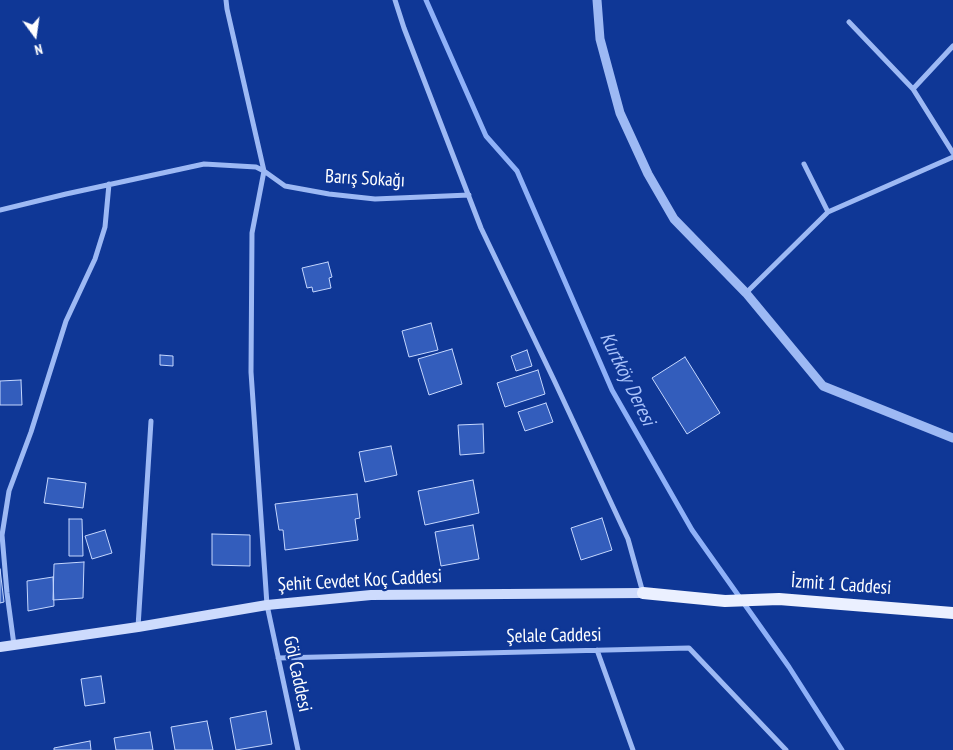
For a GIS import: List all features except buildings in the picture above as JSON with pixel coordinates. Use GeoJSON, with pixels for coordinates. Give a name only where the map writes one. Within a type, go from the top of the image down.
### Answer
{"type":"FeatureCollection","features":[{"type":"Feature","properties":{"kind":"main road","name":"Şehit Cevdet Koç Caddesi"},"geometry":{"type":"LineString","coordinates":[[0,647],[138,627],[267,605],[371,595],[644,593],[725,601]]}},
{"type":"Feature","properties":{"kind":"main road","name":"İzmit 1 Caddesi"},"geometry":{"type":"LineString","coordinates":[[725,601],[779,600],[953,613]]}},
{"type":"Feature","properties":{"kind":"street"},"geometry":{"type":"LineString","coordinates":[[226,0],[264,171]]}},
{"type":"Feature","properties":{"kind":"street"},"geometry":{"type":"LineString","coordinates":[[395,0],[481,228],[628,539],[644,593]]}},
{"type":"Feature","properties":{"kind":"street"},"geometry":{"type":"LineString","coordinates":[[597,0],[600,39],[620,113],[648,174],[674,219],[746,293],[823,386],[953,438]]}},
{"type":"Feature","properties":{"kind":"street"},"geometry":{"type":"LineString","coordinates":[[849,22],[913,89],[953,152]]}},
{"type":"Feature","properties":{"kind":"street"},"geometry":{"type":"LineString","coordinates":[[913,89],[953,46]]}},
{"type":"Feature","properties":{"kind":"street"},"geometry":{"type":"LineString","coordinates":[[746,293],[828,212],[953,157]]}},
{"type":"Feature","properties":{"kind":"street"},"geometry":{"type":"LineString","coordinates":[[0,210],[204,164],[256,167],[264,171]]}},
{"type":"Feature","properties":{"kind":"street"},"geometry":{"type":"LineString","coordinates":[[804,164],[828,212]]}},
{"type":"Feature","properties":{"kind":"street","name":"Barış Sokağı"},"geometry":{"type":"LineString","coordinates":[[264,171],[285,186],[329,194],[375,198],[469,195]]}},
{"type":"Feature","properties":{"kind":"street","name":"Göl Caddesi"},"geometry":{"type":"LineString","coordinates":[[264,171],[252,233],[251,372],[267,605],[298,750]]}},
{"type":"Feature","properties":{"kind":"street"},"geometry":{"type":"LineString","coordinates":[[14,645],[2,535],[9,490],[31,432],[66,321],[95,259],[106,227],[109,184]]}},
{"type":"Feature","properties":{"kind":"street"},"geometry":{"type":"LineString","coordinates":[[138,627],[151,421]]}},
{"type":"Feature","properties":{"kind":"street","name":"Şelale Caddesi"},"geometry":{"type":"LineString","coordinates":[[278,658],[688,648],[786,750]]}},
{"type":"Feature","properties":{"kind":"street"},"geometry":{"type":"LineString","coordinates":[[597,650],[633,750]]}},
{"type":"Feature","properties":{"kind":"waterway","name":"Kurtköy Deresi"},"geometry":{"type":"LineString","coordinates":[[426,0],[486,136],[517,171],[612,390],[692,530],[789,667],[842,750]]}}]}
